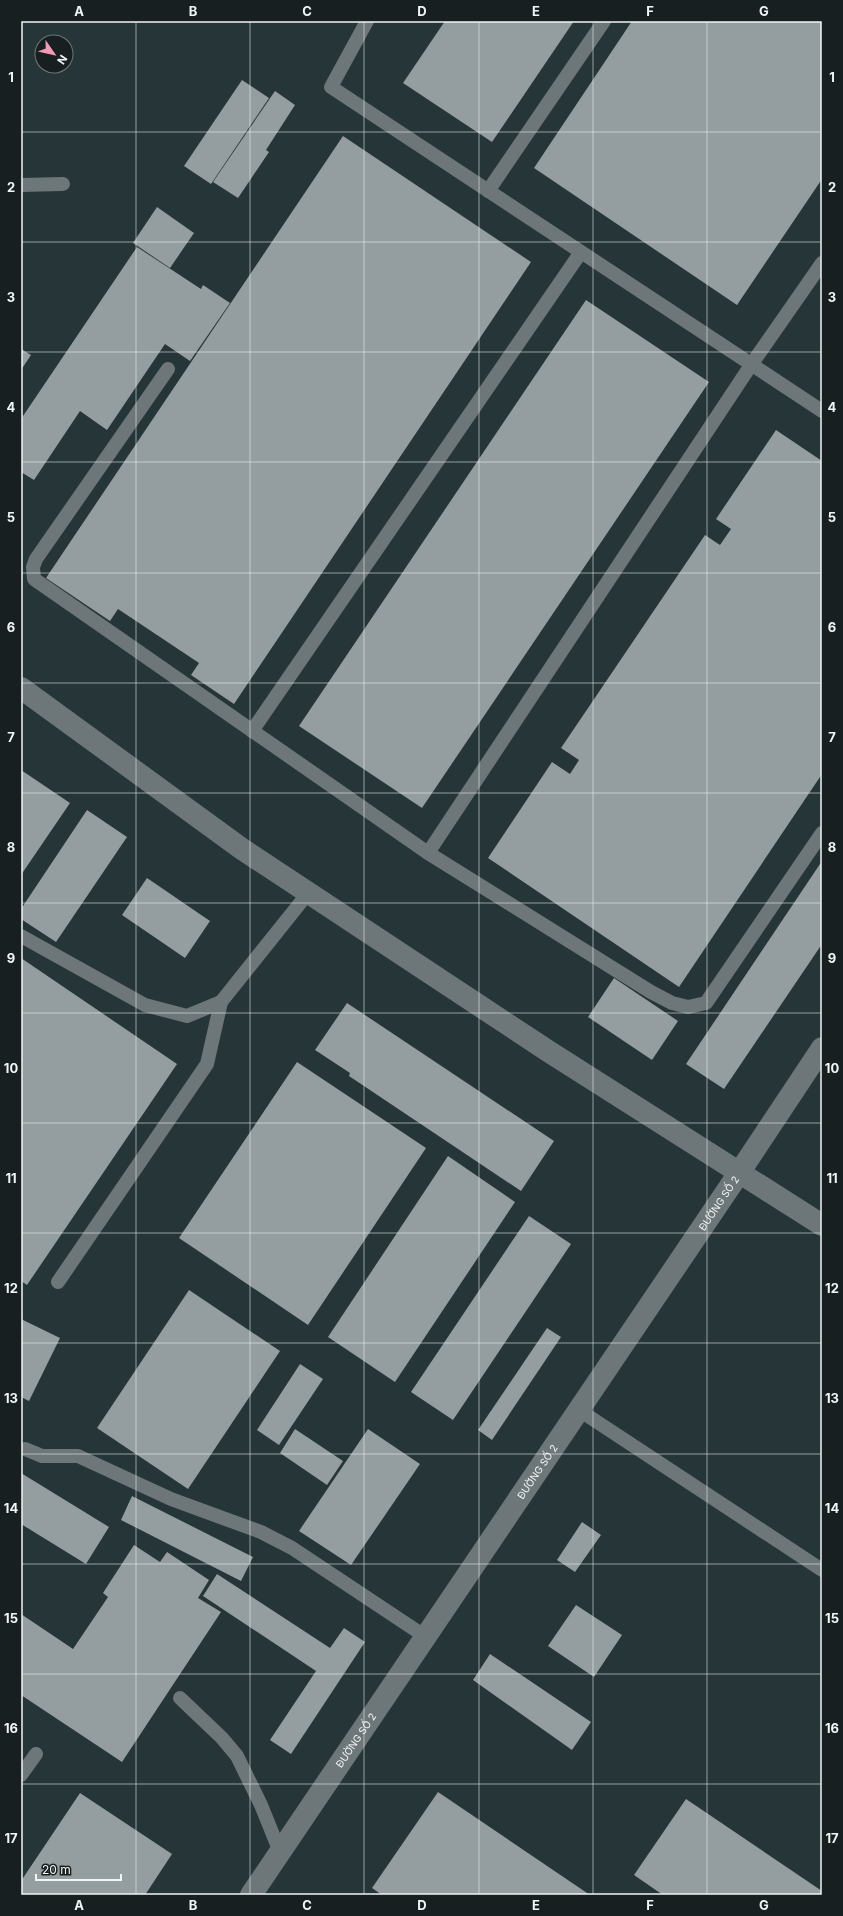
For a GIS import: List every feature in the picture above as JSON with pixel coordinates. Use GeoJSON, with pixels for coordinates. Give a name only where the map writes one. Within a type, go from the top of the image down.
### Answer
{"type":"FeatureCollection","features":[{"type":"Feature","properties":{"kind":"street"},"geometry":{"type":"LineString","coordinates":[[21,688],[242,849],[548,1051],[822,1225]]}},
{"type":"Feature","properties":{"kind":"street","name":"ĐƯỜNG SỐ 2"},"geometry":{"type":"LineString","coordinates":[[251,1895],[822,1048]]}},
{"type":"Feature","properties":{"kind":"lane"},"geometry":{"type":"LineString","coordinates":[[367,21],[331,87],[822,411]]}},
{"type":"Feature","properties":{"kind":"lane"},"geometry":{"type":"LineString","coordinates":[[488,191],[604,21]]}},
{"type":"Feature","properties":{"kind":"lane"},"geometry":{"type":"LineString","coordinates":[[21,185],[63,184]]}},
{"type":"Feature","properties":{"kind":"lane"},"geometry":{"type":"LineString","coordinates":[[252,731],[581,252]]}},
{"type":"Feature","properties":{"kind":"lane"},"geometry":{"type":"LineString","coordinates":[[428,853],[751,365],[822,263]]}},
{"type":"Feature","properties":{"kind":"lane"},"geometry":{"type":"LineString","coordinates":[[168,369],[36,559],[33,568],[34,579],[428,853],[651,992],[672,1003],[688,1007],[706,1003],[822,833]]}},
{"type":"Feature","properties":{"kind":"lane"},"geometry":{"type":"LineString","coordinates":[[58,1282],[207,1064],[222,1002],[309,892]]}},
{"type":"Feature","properties":{"kind":"lane"},"geometry":{"type":"LineString","coordinates":[[21,936],[145,1005],[187,1016],[222,1002]]}},
{"type":"Feature","properties":{"kind":"lane"},"geometry":{"type":"LineString","coordinates":[[579,1410],[822,1570]]}},
{"type":"Feature","properties":{"kind":"lane"},"geometry":{"type":"LineString","coordinates":[[25,1449],[42,1456],[78,1456],[171,1499],[261,1532],[292,1548],[426,1637]]}},
{"type":"Feature","properties":{"kind":"lane"},"geometry":{"type":"LineString","coordinates":[[180,1698],[222,1738],[237,1756],[261,1805],[280,1852]]}},
{"type":"Feature","properties":{"kind":"lane"},"geometry":{"type":"LineString","coordinates":[[21,1775],[36,1754]]}},
{"type":"Feature","properties":{"kind":"shaded area"},"geometry":{"type":"Polygon","coordinates":[[[21,21],[822,21],[822,1895],[21,1895],[21,21]]]}},
{"type":"Feature","properties":{"kind":"building"},"geometry":{"type":"Polygon","coordinates":[[[445,21],[574,21],[492,142],[403,83],[445,21]]]}},
{"type":"Feature","properties":{"kind":"building"},"geometry":{"type":"Polygon","coordinates":[[[632,21],[822,21],[822,179],[737,305],[534,168],[632,21]]]}},
{"type":"Feature","properties":{"kind":"building"},"geometry":{"type":"Polygon","coordinates":[[[242,80],[269,98],[211,184],[184,166],[242,80]]]}},
{"type":"Feature","properties":{"kind":"building"},"geometry":{"type":"Polygon","coordinates":[[[275,91],[295,105],[266,150],[269,152],[238,198],[213,182],[275,91]]]}},
{"type":"Feature","properties":{"kind":"building"},"geometry":{"type":"Polygon","coordinates":[[[343,136],[531,262],[234,704],[191,675],[199,663],[118,609],[110,621],[46,578],[343,136]]]}},
{"type":"Feature","properties":{"kind":"building"},"geometry":{"type":"Polygon","coordinates":[[[157,207],[194,233],[170,268],[133,243],[157,207]]]}},
{"type":"Feature","properties":{"kind":"building"},"geometry":{"type":"Polygon","coordinates":[[[137,247],[201,289],[203,285],[230,303],[190,361],[165,344],[107,430],[80,411],[34,480],[21,472],[21,419],[137,247]]]}},
{"type":"Feature","properties":{"kind":"building"},"geometry":{"type":"Polygon","coordinates":[[[586,300],[709,382],[422,808],[299,726],[586,300]]]}},
{"type":"Feature","properties":{"kind":"building"},"geometry":{"type":"Polygon","coordinates":[[[21,349],[31,355],[21,370],[21,349]]]}},
{"type":"Feature","properties":{"kind":"building"},"geometry":{"type":"Polygon","coordinates":[[[776,430],[822,461],[822,774],[679,987],[488,858],[552,762],[570,774],[579,760],[561,748],[705,535],[720,545],[731,529],[716,519],[776,430]]]}},
{"type":"Feature","properties":{"kind":"building"},"geometry":{"type":"Polygon","coordinates":[[[21,770],[70,803],[21,875],[21,770]]]}},
{"type":"Feature","properties":{"kind":"building"},"geometry":{"type":"Polygon","coordinates":[[[87,810],[127,837],[56,942],[21,919],[21,909],[87,810]]]}},
{"type":"Feature","properties":{"kind":"building"},"geometry":{"type":"Polygon","coordinates":[[[822,861],[822,944],[724,1089],[686,1064],[822,861]]]}},
{"type":"Feature","properties":{"kind":"building"},"geometry":{"type":"Polygon","coordinates":[[[147,878],[210,921],[185,958],[122,915],[147,878]]]}},
{"type":"Feature","properties":{"kind":"building"},"geometry":{"type":"Polygon","coordinates":[[[21,958],[177,1064],[27,1285],[21,1281],[21,958]]]}},
{"type":"Feature","properties":{"kind":"building"},"geometry":{"type":"Polygon","coordinates":[[[614,978],[678,1021],[652,1060],[588,1017],[614,978]]]}},
{"type":"Feature","properties":{"kind":"building"},"geometry":{"type":"Polygon","coordinates":[[[347,1003],[554,1141],[521,1191],[349,1076],[350,1073],[315,1050],[347,1003]]]}},
{"type":"Feature","properties":{"kind":"building"},"geometry":{"type":"Polygon","coordinates":[[[297,1062],[426,1148],[308,1325],[179,1238],[297,1062]]]}},
{"type":"Feature","properties":{"kind":"building"},"geometry":{"type":"Polygon","coordinates":[[[448,1156],[515,1202],[395,1382],[328,1337],[448,1156]]]}},
{"type":"Feature","properties":{"kind":"building"},"geometry":{"type":"Polygon","coordinates":[[[529,1216],[571,1244],[453,1420],[411,1392],[529,1216]]]}},
{"type":"Feature","properties":{"kind":"building"},"geometry":{"type":"Polygon","coordinates":[[[189,1290],[280,1351],[188,1489],[97,1428],[189,1290]]]}},
{"type":"Feature","properties":{"kind":"building"},"geometry":{"type":"Polygon","coordinates":[[[21,1319],[60,1338],[29,1401],[21,1397],[21,1319]]]}},
{"type":"Feature","properties":{"kind":"building"},"geometry":{"type":"Polygon","coordinates":[[[547,1328],[561,1337],[492,1440],[478,1430],[547,1328]]]}},
{"type":"Feature","properties":{"kind":"building"},"geometry":{"type":"Polygon","coordinates":[[[300,1364],[323,1379],[279,1445],[257,1430],[300,1364]]]}},
{"type":"Feature","properties":{"kind":"building"},"geometry":{"type":"Polygon","coordinates":[[[295,1429],[343,1461],[327,1485],[280,1453],[295,1429]]]}},
{"type":"Feature","properties":{"kind":"building"},"geometry":{"type":"Polygon","coordinates":[[[368,1429],[420,1464],[351,1565],[299,1531],[368,1429]]]}},
{"type":"Feature","properties":{"kind":"building"},"geometry":{"type":"Polygon","coordinates":[[[21,1473],[109,1527],[86,1564],[21,1524],[21,1473]]]}},
{"type":"Feature","properties":{"kind":"building"},"geometry":{"type":"Polygon","coordinates":[[[132,1496],[253,1557],[241,1581],[121,1520],[132,1496]]]}},
{"type":"Feature","properties":{"kind":"building"},"geometry":{"type":"Polygon","coordinates":[[[582,1522],[601,1535],[575,1572],[557,1560],[582,1522]]]}},
{"type":"Feature","properties":{"kind":"building"},"geometry":{"type":"Polygon","coordinates":[[[134,1545],[160,1562],[167,1552],[209,1580],[198,1598],[221,1612],[122,1762],[21,1695],[21,1614],[73,1649],[108,1597],[103,1593],[134,1545]]]}},
{"type":"Feature","properties":{"kind":"building"},"geometry":{"type":"Polygon","coordinates":[[[217,1574],[330,1648],[344,1628],[365,1642],[291,1754],[270,1740],[316,1671],[203,1596],[217,1574]]]}},
{"type":"Feature","properties":{"kind":"building"},"geometry":{"type":"Polygon","coordinates":[[[576,1605],[622,1635],[594,1677],[548,1646],[576,1605]]]}},
{"type":"Feature","properties":{"kind":"building"},"geometry":{"type":"Polygon","coordinates":[[[490,1654],[591,1722],[572,1750],[473,1680],[490,1654]]]}},
{"type":"Feature","properties":{"kind":"building"},"geometry":{"type":"Polygon","coordinates":[[[438,1792],[590,1895],[382,1895],[372,1888],[438,1792]]]}},
{"type":"Feature","properties":{"kind":"building"},"geometry":{"type":"Polygon","coordinates":[[[80,1793],[172,1854],[145,1895],[21,1895],[21,1881],[80,1793]]]}},
{"type":"Feature","properties":{"kind":"building"},"geometry":{"type":"Polygon","coordinates":[[[686,1799],[822,1891],[822,1895],[663,1895],[634,1875],[686,1799]]]}}]}
